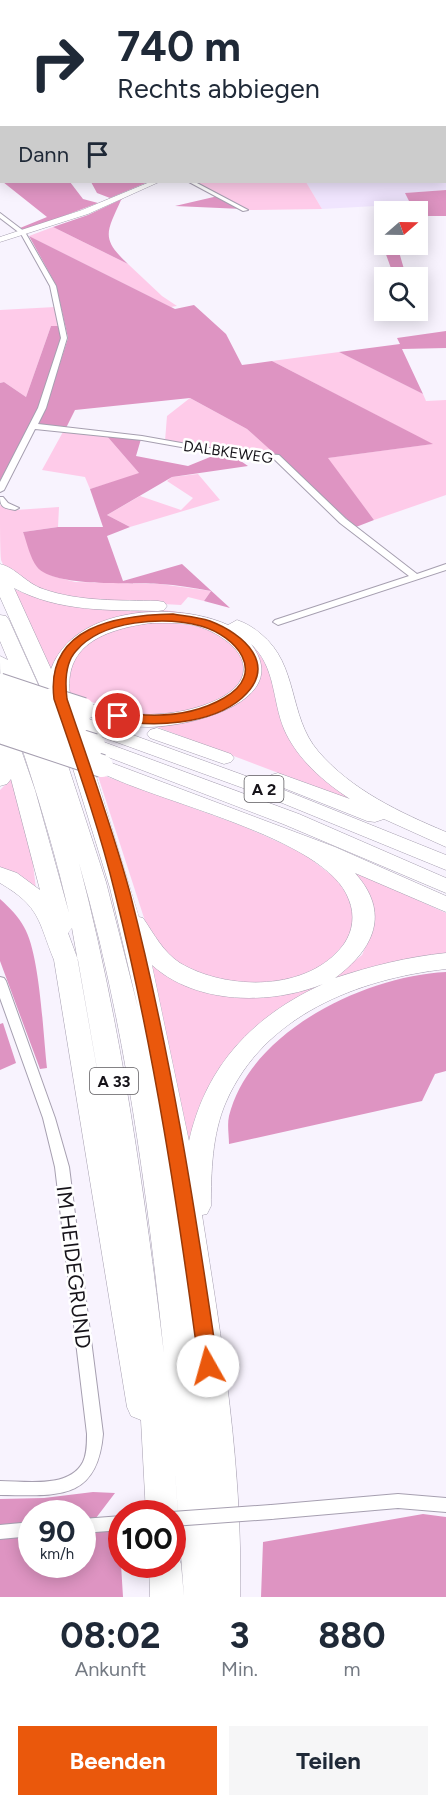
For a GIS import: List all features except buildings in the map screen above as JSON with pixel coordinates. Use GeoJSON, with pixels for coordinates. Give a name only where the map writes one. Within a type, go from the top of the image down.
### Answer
{"type":"FeatureCollection","features":[{"type":"Feature","properties":{"kind":"highway"},"geometry":{"type":"LineString","coordinates":[[0,569],[7,577],[50,597],[92,604],[181,608],[219,618],[239,627],[255,638],[276,664],[292,725],[299,740],[320,765],[380,807],[446,840]]}},
{"type":"Feature","properties":{"kind":"highway"},"geometry":{"type":"LineString","coordinates":[[0,577],[77,721],[96,804],[122,893],[160,1057],[184,1190],[200,1297],[222,1488],[223,1597]]}},
{"type":"Feature","properties":{"kind":"highway"},"geometry":{"type":"LineString","coordinates":[[139,618],[189,620],[222,630],[244,647],[251,657],[252,668],[246,687],[236,697],[200,714],[146,721],[77,721],[60,699],[58,683],[60,670],[70,649],[106,626],[139,618]]}},
{"type":"Feature","properties":{"kind":"highway","name":"A 33"},"geometry":{"type":"LineString","coordinates":[[0,620],[29,683],[86,847],[112,945],[138,1064],[165,1230],[196,1502],[201,1597]]}},
{"type":"Feature","properties":{"kind":"highway","name":"A 33"},"geometry":{"type":"LineString","coordinates":[[0,662],[34,751],[56,819],[87,944],[112,1066],[149,1340],[160,1500]]}},
{"type":"Feature","properties":{"kind":"highway"},"geometry":{"type":"LineString","coordinates":[[0,682],[77,721],[200,749],[339,801],[446,845]]}},
{"type":"Feature","properties":{"kind":"highway","name":"A 2"},"geometry":{"type":"LineString","coordinates":[[0,698],[77,721],[272,792],[446,863]]}},
{"type":"Feature","properties":{"kind":"highway"},"geometry":{"type":"LineString","coordinates":[[0,716],[25,790],[53,891],[66,948],[66,960]]}},
{"type":"Feature","properties":{"kind":"highway","name":"A 2"},"geometry":{"type":"LineString","coordinates":[[0,716],[94,746],[280,815],[446,886]]}},
{"type":"Feature","properties":{"kind":"highway"},"geometry":{"type":"LineString","coordinates":[[0,726],[4,747],[4,766],[0,780]]}},
{"type":"Feature","properties":{"kind":"highway"},"geometry":{"type":"LineString","coordinates":[[0,732],[102,766],[285,836],[373,871],[446,905]]}},
{"type":"Feature","properties":{"kind":"highway"},"geometry":{"type":"LineString","coordinates":[[122,893],[144,941],[172,969],[189,978],[208,985],[248,990],[270,990],[305,982],[322,975],[347,958],[356,945],[366,918],[363,905],[348,879],[334,866],[285,836]]}},
{"type":"Feature","properties":{"kind":"highway"},"geometry":{"type":"LineString","coordinates":[[0,874],[16,882],[40,903],[56,929],[66,960],[159,1500]]}},
{"type":"Feature","properties":{"kind":"highway"},"geometry":{"type":"LineString","coordinates":[[200,1297],[197,1179],[202,1140],[213,1102],[229,1072],[248,1048],[282,1017],[320,995],[352,979],[418,963],[446,961]]}},
{"type":"Feature","properties":{"kind":"highway"},"geometry":{"type":"LineString","coordinates":[[166,1578],[167,1597]]}},
{"type":"Feature","properties":{"kind":"street"},"geometry":{"type":"LineString","coordinates":[[0,240],[85,212],[153,183]]}},
{"type":"Feature","properties":{"kind":"street"},"geometry":{"type":"LineString","coordinates":[[194,183],[244,210]]}},
{"type":"Feature","properties":{"kind":"street"},"geometry":{"type":"LineString","coordinates":[[0,215],[23,233],[53,286],[64,338],[42,408],[0,490]]}},
{"type":"Feature","properties":{"kind":"street","name":"DALBKEWEG"},"geometry":{"type":"LineString","coordinates":[[33,426],[142,438],[226,453],[276,457],[343,521],[416,577]]}},
{"type":"Feature","properties":{"kind":"street"},"geometry":{"type":"LineString","coordinates":[[0,499],[5,505],[15,508]]}},
{"type":"Feature","properties":{"kind":"street"},"geometry":{"type":"LineString","coordinates":[[278,622],[446,567]]}},
{"type":"Feature","properties":{"kind":"street","name":"IM HEIDEGRUND"},"geometry":{"type":"LineString","coordinates":[[0,981],[49,1118],[62,1167],[95,1434],[93,1453],[88,1468],[75,1480],[56,1487],[0,1488]]}},
{"type":"Feature","properties":{"kind":"street"},"geometry":{"type":"LineString","coordinates":[[186,1518],[398,1501],[446,1505]]}},
{"type":"Feature","properties":{"kind":"street"},"geometry":{"type":"LineString","coordinates":[[0,1532],[18,1531]]}},
{"type":"Feature","properties":{"kind":"shaded area"},"geometry":{"type":"Polygon","coordinates":[[[4,183],[71,183],[83,199],[98,203],[24,231],[20,228],[47,217],[4,183]]]}},
{"type":"Feature","properties":{"kind":"shaded area"},"geometry":{"type":"Polygon","coordinates":[[[92,183],[146,183],[110,198],[97,193],[92,183]]]}},
{"type":"Feature","properties":{"kind":"shaded area"},"geometry":{"type":"Polygon","coordinates":[[[196,183],[307,183],[322,209],[247,210],[196,183]]]}},
{"type":"Feature","properties":{"kind":"shaded area"},"geometry":{"type":"Polygon","coordinates":[[[307,183],[446,183],[446,190],[406,193],[410,201],[374,201],[374,206],[322,209],[307,183]]]}},
{"type":"Feature","properties":{"kind":"shaded area"},"geometry":{"type":"Polygon","coordinates":[[[446,190],[446,216],[428,216],[428,201],[409,201],[405,193],[446,190]]]}},
{"type":"Feature","properties":{"kind":"shaded area"},"geometry":{"type":"Polygon","coordinates":[[[218,196],[242,209],[175,206],[218,196]]]}},
{"type":"Feature","properties":{"kind":"shaded area"},"geometry":{"type":"Polygon","coordinates":[[[124,198],[112,220],[109,234],[113,248],[128,264],[53,227],[88,215],[124,198]]]}},
{"type":"Feature","properties":{"kind":"shaded area"},"geometry":{"type":"Polygon","coordinates":[[[53,227],[128,264],[162,296],[177,306],[171,307],[29,236],[53,227]]]}},
{"type":"Feature","properties":{"kind":"shaded area"},"geometry":{"type":"Polygon","coordinates":[[[29,236],[175,309],[194,305],[226,334],[242,365],[272,361],[433,444],[328,458],[374,520],[356,527],[247,429],[190,398],[75,410],[66,428],[37,425],[45,410],[68,338],[56,285],[29,236]]]}},
{"type":"Feature","properties":{"kind":"shaded area"},"geometry":{"type":"Polygon","coordinates":[[[386,255],[400,255],[403,267],[391,267],[386,255]]]}},
{"type":"Feature","properties":{"kind":"shaded area"},"geometry":{"type":"Polygon","coordinates":[[[55,307],[59,326],[51,326],[26,397],[4,382],[0,383],[0,310],[55,307]]]}},
{"type":"Feature","properties":{"kind":"shaded area"},"geometry":{"type":"Polygon","coordinates":[[[51,326],[59,326],[62,338],[39,406],[0,481],[0,383],[4,382],[26,397],[51,326]]]}},
{"type":"Feature","properties":{"kind":"shaded area"},"geometry":{"type":"Polygon","coordinates":[[[446,331],[446,348],[402,349],[423,394],[339,352],[400,344],[397,338],[446,331]]]}},
{"type":"Feature","properties":{"kind":"shaded area"},"geometry":{"type":"Polygon","coordinates":[[[339,352],[423,394],[426,401],[446,400],[446,495],[374,520],[327,458],[432,444],[272,361],[339,352]]]}},
{"type":"Feature","properties":{"kind":"shaded area"},"geometry":{"type":"Polygon","coordinates":[[[190,398],[247,429],[275,454],[232,452],[165,441],[167,416],[190,398]]]}},
{"type":"Feature","properties":{"kind":"shaded area"},"geometry":{"type":"Polygon","coordinates":[[[64,430],[106,435],[140,474],[90,489],[85,477],[42,470],[64,430]]]}},
{"type":"Feature","properties":{"kind":"shaded area"},"geometry":{"type":"Polygon","coordinates":[[[106,435],[141,439],[136,456],[188,466],[220,453],[232,455],[248,466],[172,477],[107,515],[130,527],[107,536],[123,581],[182,564],[230,608],[204,601],[211,591],[166,584],[76,581],[46,574],[37,567],[23,532],[58,527],[103,527],[90,489],[139,473],[106,435]]]}},
{"type":"Feature","properties":{"kind":"shaded area"},"geometry":{"type":"Polygon","coordinates":[[[198,474],[220,500],[130,527],[107,515],[140,496],[181,510],[193,498],[167,481],[172,477],[198,474]]]}},
{"type":"Feature","properties":{"kind":"shaded area"},"geometry":{"type":"Polygon","coordinates":[[[0,505],[16,510],[59,507],[58,527],[23,532],[37,567],[52,576],[75,582],[160,584],[211,591],[204,601],[188,597],[181,605],[82,598],[30,586],[12,575],[1,560],[0,505]]]}},
{"type":"Feature","properties":{"kind":"shaded area"},"geometry":{"type":"Polygon","coordinates":[[[12,588],[38,598],[65,603],[174,611],[201,616],[227,625],[202,619],[115,620],[53,675],[12,588]]]}},
{"type":"Feature","properties":{"kind":"shaded area"},"geometry":{"type":"Polygon","coordinates":[[[141,622],[173,623],[204,628],[231,642],[240,654],[246,670],[234,694],[199,709],[160,715],[130,713],[67,695],[71,658],[98,635],[141,622]]]}},
{"type":"Feature","properties":{"kind":"shaded area"},"geometry":{"type":"Polygon","coordinates":[[[252,644],[264,661],[275,686],[280,714],[358,803],[149,724],[209,716],[257,671],[252,644]]]}},
{"type":"Feature","properties":{"kind":"shaded area"},"geometry":{"type":"Polygon","coordinates":[[[97,773],[245,827],[303,853],[343,884],[353,904],[357,920],[341,956],[315,971],[285,982],[250,984],[214,979],[180,966],[161,949],[145,921],[97,773]]]}},
{"type":"Feature","properties":{"kind":"shaded area"},"geometry":{"type":"Polygon","coordinates":[[[12,778],[32,856],[36,889],[0,867],[0,790],[12,778]]]}},
{"type":"Feature","properties":{"kind":"shaded area"},"geometry":{"type":"Polygon","coordinates":[[[345,867],[446,913],[446,955],[285,1008],[189,1146],[145,955],[223,995],[254,998],[297,991],[334,977],[362,955],[372,932],[373,910],[345,867]]]}},
{"type":"Feature","properties":{"kind":"shaded area"},"geometry":{"type":"Polygon","coordinates":[[[0,899],[24,927],[34,956],[47,1068],[40,1069],[0,961],[0,899]]]}},
{"type":"Feature","properties":{"kind":"shaded area"},"geometry":{"type":"Polygon","coordinates":[[[446,972],[446,1071],[435,1074],[422,1101],[229,1144],[229,1116],[241,1086],[260,1058],[286,1034],[315,1014],[347,997],[381,984],[414,976],[446,972]]]}},
{"type":"Feature","properties":{"kind":"shaded area"},"geometry":{"type":"Polygon","coordinates":[[[3,1023],[16,1063],[0,1070],[0,1024],[3,1023]]]}},
{"type":"Feature","properties":{"kind":"shaded area"},"geometry":{"type":"Polygon","coordinates":[[[93,1492],[115,1493],[96,1518],[96,1500],[18,1500],[18,1524],[0,1525],[0,1499],[44,1498],[93,1492]]]}},
{"type":"Feature","properties":{"kind":"shaded area"},"geometry":{"type":"Polygon","coordinates":[[[423,1514],[446,1517],[446,1597],[261,1597],[263,1542],[423,1514]]]}},
{"type":"Feature","properties":{"kind":"shaded area"},"geometry":{"type":"Polygon","coordinates":[[[108,1531],[108,1578],[122,1578],[123,1597],[0,1597],[0,1538],[18,1537],[18,1578],[96,1578],[96,1532],[108,1531]]]}},
{"type":"Feature","properties":{"kind":"route"},"geometry":{"type":"LineString","coordinates":[[118,716],[146,721],[165,720],[200,714],[216,708],[236,697],[246,687],[252,668],[251,657],[235,638],[205,623],[173,618],[139,618],[106,626],[81,640],[70,649],[64,659],[58,683],[60,699],[96,804],[122,893],[160,1057],[184,1190],[208,1366]]}}]}
